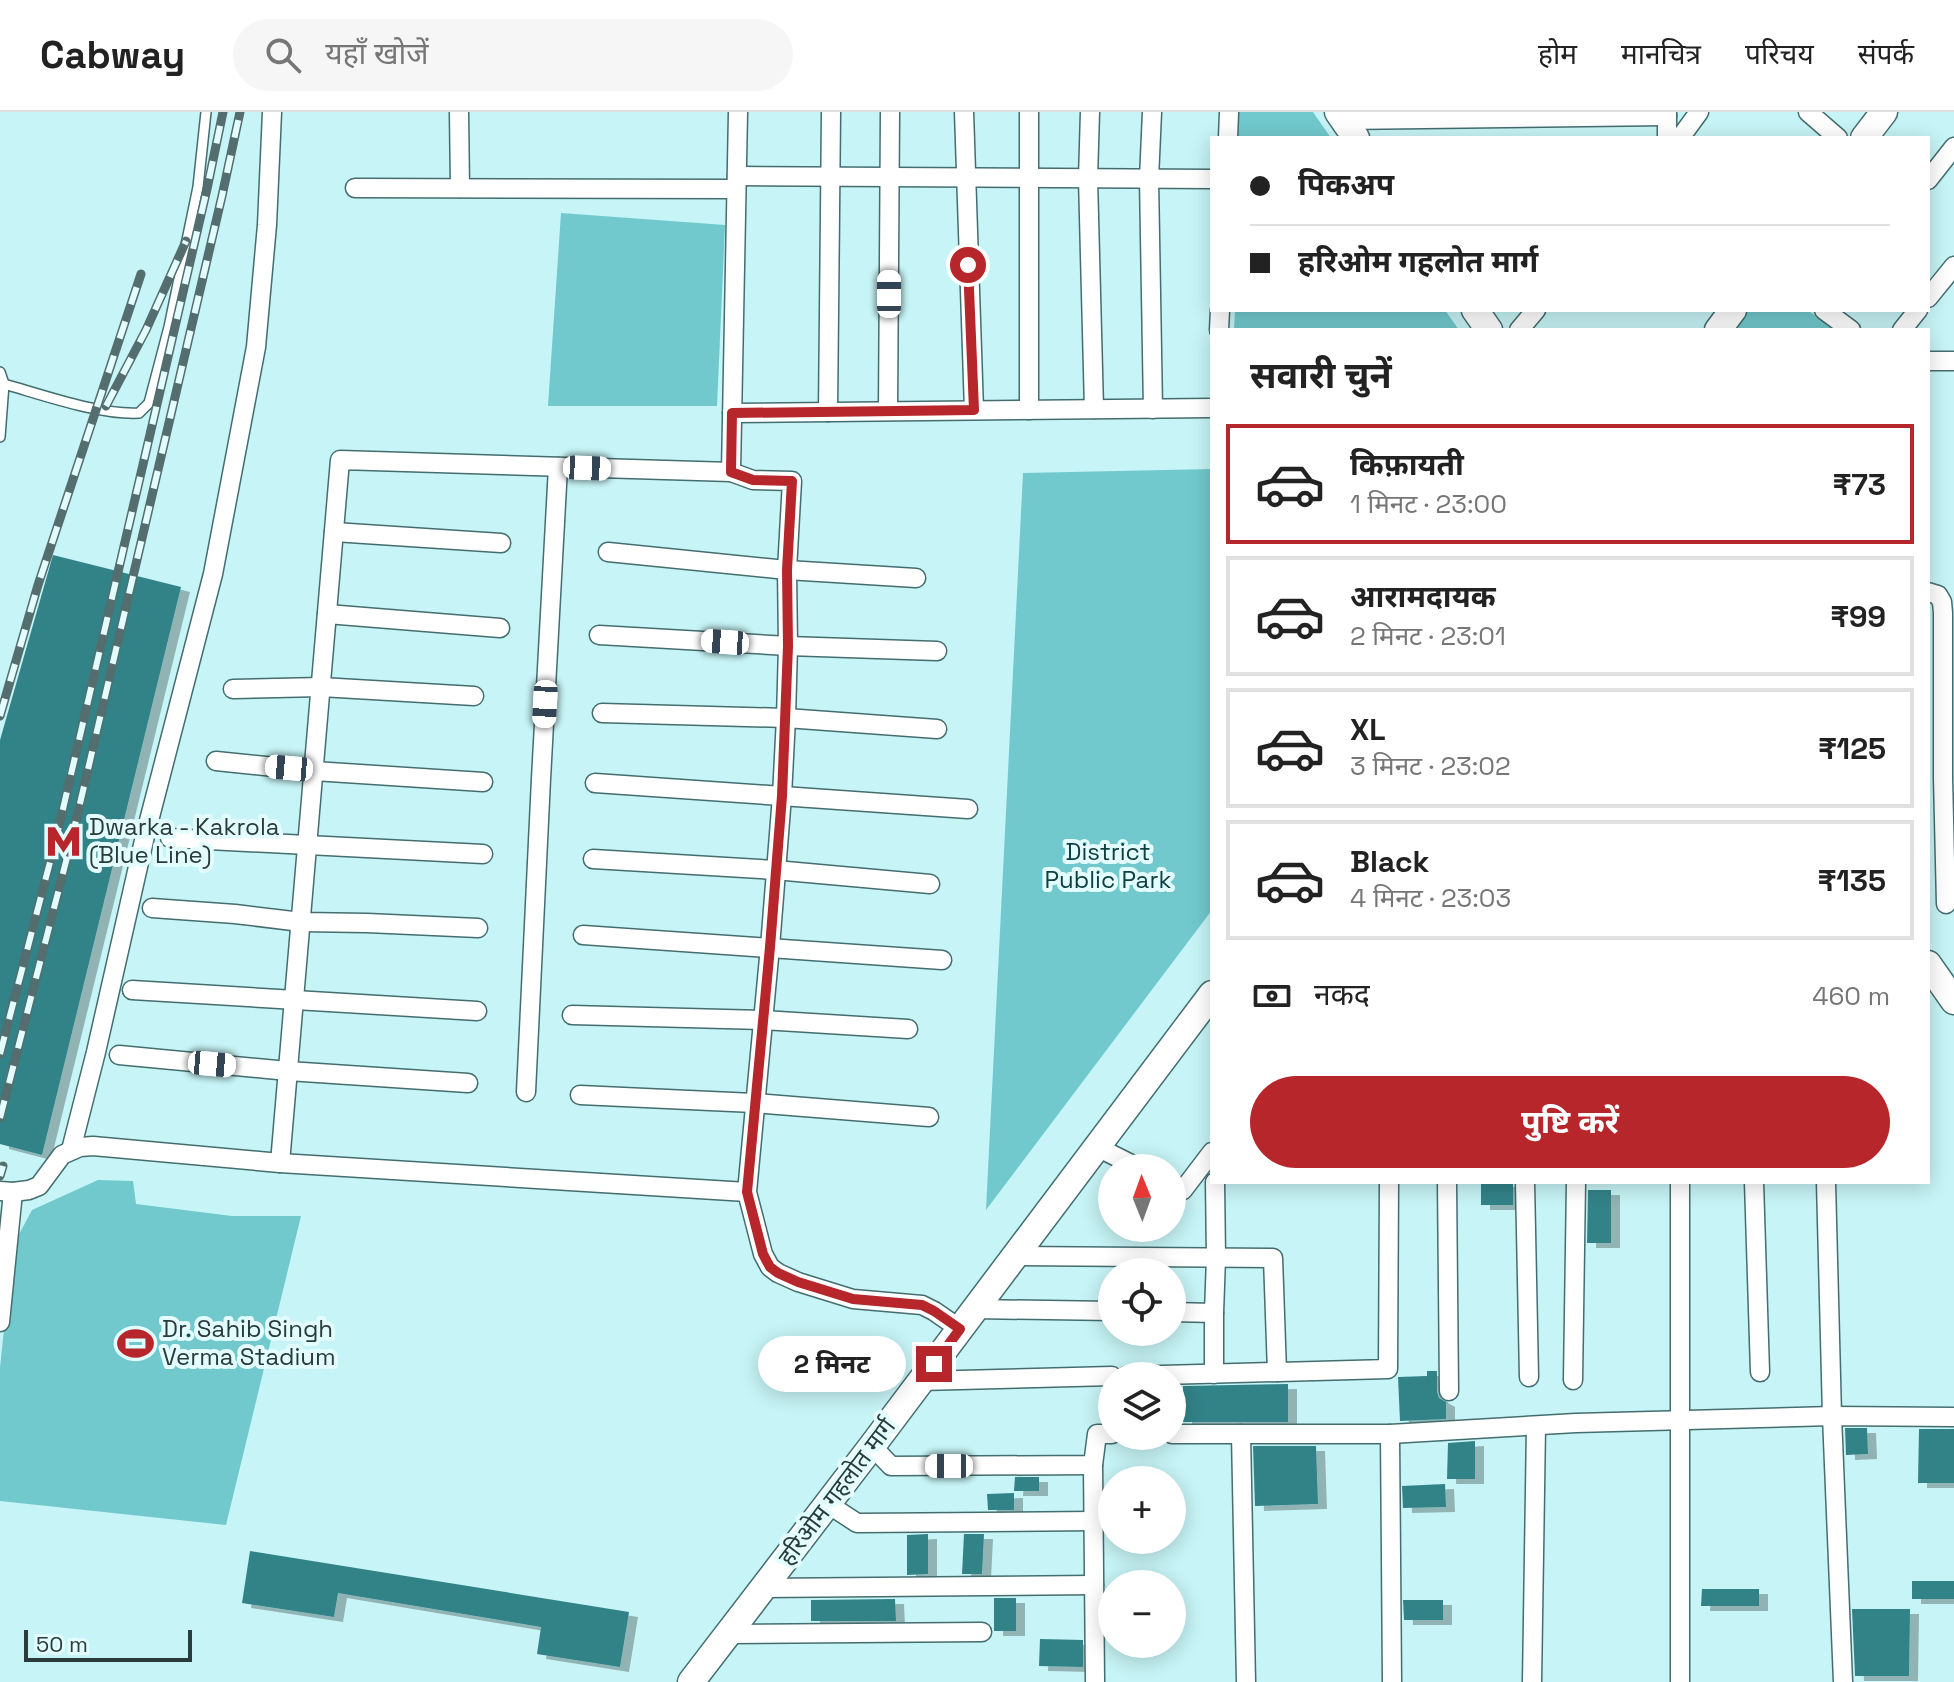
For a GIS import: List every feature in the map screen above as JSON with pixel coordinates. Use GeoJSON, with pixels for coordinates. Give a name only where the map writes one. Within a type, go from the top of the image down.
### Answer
{"type":"FeatureCollection","features":[{"type":"Feature","properties":{"kind":"street"},"geometry":{"type":"LineString","coordinates":[[71,1150],[145,836],[216,559],[256,347],[267,225],[272,112]]}},
{"type":"Feature","properties":{"kind":"street"},"geometry":{"type":"LineString","coordinates":[[459,112],[460,188]]}},
{"type":"Feature","properties":{"kind":"street"},"geometry":{"type":"LineString","coordinates":[[731,472],[738,112]]}},
{"type":"Feature","properties":{"kind":"street"},"geometry":{"type":"LineString","coordinates":[[828,412],[831,112]]}},
{"type":"Feature","properties":{"kind":"street"},"geometry":{"type":"LineString","coordinates":[[888,411],[890,112]]}},
{"type":"Feature","properties":{"kind":"street"},"geometry":{"type":"LineString","coordinates":[[964,112],[974,410]]}},
{"type":"Feature","properties":{"kind":"street"},"geometry":{"type":"LineString","coordinates":[[1029,112],[1029,410]]}},
{"type":"Feature","properties":{"kind":"street"},"geometry":{"type":"LineString","coordinates":[[1090,112],[1088,178],[1094,409]]}},
{"type":"Feature","properties":{"kind":"street"},"geometry":{"type":"LineString","coordinates":[[1152,112],[1149,179],[1153,409]]}},
{"type":"Feature","properties":{"kind":"street"},"geometry":{"type":"LineString","coordinates":[[1228,136],[1229,112]]}},
{"type":"Feature","properties":{"kind":"street"},"geometry":{"type":"LineString","coordinates":[[1681,136],[1699,112]]}},
{"type":"Feature","properties":{"kind":"street"},"geometry":{"type":"LineString","coordinates":[[1808,112],[1836,136]]}},
{"type":"Feature","properties":{"kind":"street"},"geometry":{"type":"LineString","coordinates":[[1866,136],[1884,112]]}},
{"type":"Feature","properties":{"kind":"street"},"geometry":{"type":"LineString","coordinates":[[1346,123],[1667,114],[1667,136]]}},
{"type":"Feature","properties":{"kind":"street"},"geometry":{"type":"LineString","coordinates":[[1930,177],[1954,147]]}},
{"type":"Feature","properties":{"kind":"street"},"geometry":{"type":"LineString","coordinates":[[355,188],[737,182],[831,177],[1210,179]]}},
{"type":"Feature","properties":{"kind":"street"},"geometry":{"type":"LineString","coordinates":[[1930,296],[1954,266]]}},
{"type":"Feature","properties":{"kind":"street"},"geometry":{"type":"LineString","coordinates":[[1521,328],[1534,312]]}},
{"type":"Feature","properties":{"kind":"street"},"geometry":{"type":"LineString","coordinates":[[1830,312],[1849,328]]}},
{"type":"Feature","properties":{"kind":"street"},"geometry":{"type":"LineString","coordinates":[[1904,328],[1916,312]]}},
{"type":"Feature","properties":{"kind":"street"},"geometry":{"type":"LineString","coordinates":[[1930,361],[1954,361]]}},
{"type":"Feature","properties":{"kind":"street"},"geometry":{"type":"LineString","coordinates":[[732,413],[1210,408]]}},
{"type":"Feature","properties":{"kind":"street"},"geometry":{"type":"LineString","coordinates":[[280,1163],[340,460],[731,472],[753,480],[792,481],[782,796],[747,1192],[763,1254],[770,1267],[798,1282],[853,1299],[922,1305],[968,1319],[1098,1312]]}},
{"type":"Feature","properties":{"kind":"street"},"geometry":{"type":"LineString","coordinates":[[526,1092],[558,467]]}},
{"type":"Feature","properties":{"kind":"street"},"geometry":{"type":"LineString","coordinates":[[334,532],[501,543]]}},
{"type":"Feature","properties":{"kind":"street"},"geometry":{"type":"LineString","coordinates":[[608,552],[787,570],[916,578]]}},
{"type":"Feature","properties":{"kind":"street"},"geometry":{"type":"LineString","coordinates":[[1930,593],[1938,595],[1943,613],[1943,904]]}},
{"type":"Feature","properties":{"kind":"street"},"geometry":{"type":"LineString","coordinates":[[327,614],[500,628]]}},
{"type":"Feature","properties":{"kind":"street"},"geometry":{"type":"LineString","coordinates":[[599,635],[937,651]]}},
{"type":"Feature","properties":{"kind":"street"},"geometry":{"type":"LineString","coordinates":[[233,689],[321,687],[474,696]]}},
{"type":"Feature","properties":{"kind":"street"},"geometry":{"type":"LineString","coordinates":[[602,713],[786,718],[937,729]]}},
{"type":"Feature","properties":{"kind":"street"},"geometry":{"type":"LineString","coordinates":[[216,761],[483,782]]}},
{"type":"Feature","properties":{"kind":"street"},"geometry":{"type":"LineString","coordinates":[[1930,781],[1943,764]]}},
{"type":"Feature","properties":{"kind":"street"},"geometry":{"type":"LineString","coordinates":[[595,783],[968,809]]}},
{"type":"Feature","properties":{"kind":"street"},"geometry":{"type":"LineString","coordinates":[[170,838],[483,854]]}},
{"type":"Feature","properties":{"kind":"street"},"geometry":{"type":"LineString","coordinates":[[593,859],[775,870],[930,884]]}},
{"type":"Feature","properties":{"kind":"street"},"geometry":{"type":"LineString","coordinates":[[152,908],[301,922],[478,928]]}},
{"type":"Feature","properties":{"kind":"street"},"geometry":{"type":"LineString","coordinates":[[583,935],[942,960]]}},
{"type":"Feature","properties":{"kind":"street"},"geometry":{"type":"LineString","coordinates":[[1930,969],[1954,1001]]}},
{"type":"Feature","properties":{"kind":"street"},"geometry":{"type":"LineString","coordinates":[[132,990],[477,1011]]}},
{"type":"Feature","properties":{"kind":"street","name":"हरिओम गहलोत मार्ग"},"geometry":{"type":"LineString","coordinates":[[691,1682],[1210,997]]}},
{"type":"Feature","properties":{"kind":"street"},"geometry":{"type":"LineString","coordinates":[[572,1015],[763,1020],[908,1029]]}},
{"type":"Feature","properties":{"kind":"street"},"geometry":{"type":"LineString","coordinates":[[119,1055],[288,1071],[468,1083]]}},
{"type":"Feature","properties":{"kind":"street"},"geometry":{"type":"LineString","coordinates":[[580,1095],[754,1103],[929,1117]]}},
{"type":"Feature","properties":{"kind":"street"},"geometry":{"type":"LineString","coordinates":[[0,1322],[6,1192],[39,1186],[62,1155],[93,1146],[280,1163],[747,1192]]}},
{"type":"Feature","properties":{"kind":"street"},"geometry":{"type":"LineString","coordinates":[[1097,1147],[1111,1154]]}},
{"type":"Feature","properties":{"kind":"street"},"geometry":{"type":"LineString","coordinates":[[1186,1186],[1210,1155]]}},
{"type":"Feature","properties":{"kind":"street"},"geometry":{"type":"LineString","coordinates":[[1193,1178],[1210,1180]]}},
{"type":"Feature","properties":{"kind":"street"},"geometry":{"type":"LineString","coordinates":[[1214,1184],[1214,1374]]}},
{"type":"Feature","properties":{"kind":"street"},"geometry":{"type":"LineString","coordinates":[[1186,1375],[1388,1369],[1389,1184]]}},
{"type":"Feature","properties":{"kind":"street"},"geometry":{"type":"LineString","coordinates":[[1447,1184],[1449,1391]]}},
{"type":"Feature","properties":{"kind":"street"},"geometry":{"type":"LineString","coordinates":[[1525,1184],[1529,1377]]}},
{"type":"Feature","properties":{"kind":"street"},"geometry":{"type":"LineString","coordinates":[[1573,1380],[1576,1184]]}},
{"type":"Feature","properties":{"kind":"street"},"geometry":{"type":"LineString","coordinates":[[1680,1184],[1680,1682]]}},
{"type":"Feature","properties":{"kind":"street"},"geometry":{"type":"LineString","coordinates":[[1754,1184],[1760,1372]]}},
{"type":"Feature","properties":{"kind":"street"},"geometry":{"type":"LineString","coordinates":[[1826,1184],[1843,1682]]}},
{"type":"Feature","properties":{"kind":"street"},"geometry":{"type":"LineString","coordinates":[[1015,1256],[1273,1258],[1277,1372]]}},
{"type":"Feature","properties":{"kind":"street"},"geometry":{"type":"LineString","coordinates":[[1186,1312],[1214,1313]]}},
{"type":"Feature","properties":{"kind":"street"},"geometry":{"type":"LineString","coordinates":[[921,1381],[1098,1376]]}},
{"type":"Feature","properties":{"kind":"street"},"geometry":{"type":"LineString","coordinates":[[1186,1434],[1390,1434],[1679,1420],[1954,1417]]}},
{"type":"Feature","properties":{"kind":"street"},"geometry":{"type":"LineString","coordinates":[[1532,1682],[1536,1426]]}},
{"type":"Feature","properties":{"kind":"street"},"geometry":{"type":"LineString","coordinates":[[1095,1682],[1093,1465],[1098,1434]]}},
{"type":"Feature","properties":{"kind":"street"},"geometry":{"type":"LineString","coordinates":[[1241,1434],[1246,1682]]}},
{"type":"Feature","properties":{"kind":"street"},"geometry":{"type":"LineString","coordinates":[[1390,1434],[1392,1682]]}},
{"type":"Feature","properties":{"kind":"street"},"geometry":{"type":"LineString","coordinates":[[872,1446],[891,1466],[1093,1465]]}},
{"type":"Feature","properties":{"kind":"street"},"geometry":{"type":"LineString","coordinates":[[828,1504],[857,1523],[1094,1521]]}},
{"type":"Feature","properties":{"kind":"street"},"geometry":{"type":"LineString","coordinates":[[763,1588],[1094,1585]]}},
{"type":"Feature","properties":{"kind":"street"},"geometry":{"type":"LineString","coordinates":[[728,1634],[982,1632]]}},
{"type":"Feature","properties":{"kind":"lane"},"geometry":{"type":"LineString","coordinates":[[4,384],[125,414],[139,413],[149,403],[169,327],[198,187],[206,112]]}},
{"type":"Feature","properties":{"kind":"lane"},"geometry":{"type":"LineString","coordinates":[[0,372],[4,384],[0,437]]}},
{"type":"Feature","properties":{"kind":"green space"},"geometry":{"type":"Polygon","coordinates":[[[1238,112],[1313,112],[1330,136],[1238,136],[1238,112]]]}},
{"type":"Feature","properties":{"kind":"green space"},"geometry":{"type":"Polygon","coordinates":[[[561,213],[725,225],[717,406],[548,406],[561,213]]]}},
{"type":"Feature","properties":{"kind":"green space"},"geometry":{"type":"Polygon","coordinates":[[[1235,312],[1446,312],[1458,328],[1234,328],[1235,312]]]}},
{"type":"Feature","properties":{"kind":"green space"},"geometry":{"type":"Polygon","coordinates":[[[1746,312],[1810,312],[1834,328],[1734,328],[1746,312]]]}},
{"type":"Feature","properties":{"kind":"green space","name":"District Public Park"},"geometry":{"type":"Polygon","coordinates":[[[1210,469],[1210,913],[986,1210],[1023,473],[1210,469]]]}},
{"type":"Feature","properties":{"kind":"green space","name":"Dr. Sahib Singh Verma Stadium"},"geometry":{"type":"Polygon","coordinates":[[[98,1180],[133,1181],[136,1204],[232,1216],[301,1216],[226,1525],[0,1501],[0,1368],[17,1238],[32,1210],[98,1180]]]}},
{"type":"Feature","properties":{"kind":"building"},"geometry":{"type":"Polygon","coordinates":[[[53,555],[181,587],[42,1155],[0,1144],[0,740],[53,555]]]}},
{"type":"Feature","properties":{"kind":"building"},"geometry":{"type":"Polygon","coordinates":[[[1481,1184],[1513,1184],[1513,1205],[1481,1205],[1481,1184]]]}},
{"type":"Feature","properties":{"kind":"building"},"geometry":{"type":"Polygon","coordinates":[[[1588,1190],[1611,1190],[1611,1243],[1587,1243],[1588,1190]]]}},
{"type":"Feature","properties":{"kind":"building"},"geometry":{"type":"Polygon","coordinates":[[[1427,1371],[1437,1371],[1437,1392],[1439,1398],[1446,1402],[1446,1419],[1400,1421],[1398,1377],[1427,1376],[1427,1371]]]}},
{"type":"Feature","properties":{"kind":"building"},"geometry":{"type":"Polygon","coordinates":[[[1288,1384],[1288,1422],[1186,1422],[1186,1386],[1288,1384]]]}},
{"type":"Feature","properties":{"kind":"building"},"geometry":{"type":"Polygon","coordinates":[[[1845,1428],[1867,1428],[1868,1454],[1846,1455],[1845,1428]]]}},
{"type":"Feature","properties":{"kind":"building"},"geometry":{"type":"Polygon","coordinates":[[[1919,1429],[1954,1429],[1954,1483],[1918,1483],[1919,1429]]]}},
{"type":"Feature","properties":{"kind":"building"},"geometry":{"type":"Polygon","coordinates":[[[1475,1441],[1475,1479],[1447,1479],[1448,1443],[1475,1441]]]}},
{"type":"Feature","properties":{"kind":"building"},"geometry":{"type":"Polygon","coordinates":[[[1253,1446],[1316,1446],[1318,1504],[1255,1506],[1253,1446]]]}},
{"type":"Feature","properties":{"kind":"building"},"geometry":{"type":"Polygon","coordinates":[[[1015,1477],[1039,1477],[1039,1491],[1014,1491],[1015,1477]]]}},
{"type":"Feature","properties":{"kind":"building"},"geometry":{"type":"Polygon","coordinates":[[[1445,1484],[1446,1507],[1403,1508],[1402,1486],[1445,1484]]]}},
{"type":"Feature","properties":{"kind":"building"},"geometry":{"type":"Polygon","coordinates":[[[1014,1493],[1014,1510],[988,1510],[987,1494],[1014,1493]]]}},
{"type":"Feature","properties":{"kind":"building"},"geometry":{"type":"Polygon","coordinates":[[[928,1534],[928,1574],[907,1575],[907,1535],[928,1534]]]}},
{"type":"Feature","properties":{"kind":"building"},"geometry":{"type":"Polygon","coordinates":[[[964,1534],[984,1534],[982,1574],[962,1574],[964,1534]]]}},
{"type":"Feature","properties":{"kind":"building"},"geometry":{"type":"Polygon","coordinates":[[[250,1551],[629,1612],[620,1667],[537,1654],[541,1627],[338,1593],[334,1617],[242,1603],[250,1551]]]}},
{"type":"Feature","properties":{"kind":"building"},"geometry":{"type":"Polygon","coordinates":[[[1912,1581],[1954,1581],[1954,1599],[1912,1599],[1912,1581]]]}},
{"type":"Feature","properties":{"kind":"building"},"geometry":{"type":"Polygon","coordinates":[[[1702,1589],[1759,1589],[1759,1606],[1701,1606],[1702,1589]]]}},
{"type":"Feature","properties":{"kind":"building"},"geometry":{"type":"Polygon","coordinates":[[[994,1598],[1016,1598],[1016,1631],[994,1631],[994,1598]]]}},
{"type":"Feature","properties":{"kind":"building"},"geometry":{"type":"Polygon","coordinates":[[[895,1599],[896,1621],[811,1621],[811,1600],[895,1599]]]}},
{"type":"Feature","properties":{"kind":"building"},"geometry":{"type":"Polygon","coordinates":[[[1403,1600],[1443,1600],[1443,1620],[1404,1620],[1403,1600]]]}},
{"type":"Feature","properties":{"kind":"building"},"geometry":{"type":"Polygon","coordinates":[[[1852,1609],[1910,1609],[1909,1676],[1855,1676],[1852,1609]]]}},
{"type":"Feature","properties":{"kind":"building"},"geometry":{"type":"Polygon","coordinates":[[[1040,1639],[1083,1640],[1083,1667],[1039,1666],[1040,1639]]]}},
{"type":"Feature","properties":{"kind":"railway"},"geometry":{"type":"LineString","coordinates":[[0,1054],[56,839],[223,112]]}},
{"type":"Feature","properties":{"kind":"railway"},"geometry":{"type":"LineString","coordinates":[[0,1118],[71,842],[240,112]]}},
{"type":"Feature","properties":{"kind":"railway"},"geometry":{"type":"LineString","coordinates":[[106,406],[146,330],[186,241]]}},
{"type":"Feature","properties":{"kind":"railway"},"geometry":{"type":"LineString","coordinates":[[0,716],[38,585],[141,274]]}},
{"type":"Feature","properties":{"kind":"railway"},"geometry":{"type":"LineString","coordinates":[[0,1176],[3,1166]]}},
{"type":"Feature","properties":{"kind":"place","name":"Dwarka - Kakrola (Blue Line)"},"geometry":{"type":"Point","coordinates":[63,841]}},
{"type":"Feature","properties":{"kind":"place","name":"Dr. Sahib Singh Verma Stadium"},"geometry":{"type":"Point","coordinates":[136,1343]}},
{"type":"Feature","properties":{"kind":"route"},"geometry":{"type":"LineString","coordinates":[[934,1364],[960,1329],[922,1305],[853,1299],[778,1273],[770,1267],[763,1254],[747,1192],[782,796],[792,481],[753,480],[731,472],[732,413],[974,410],[968,265]]}}]}
